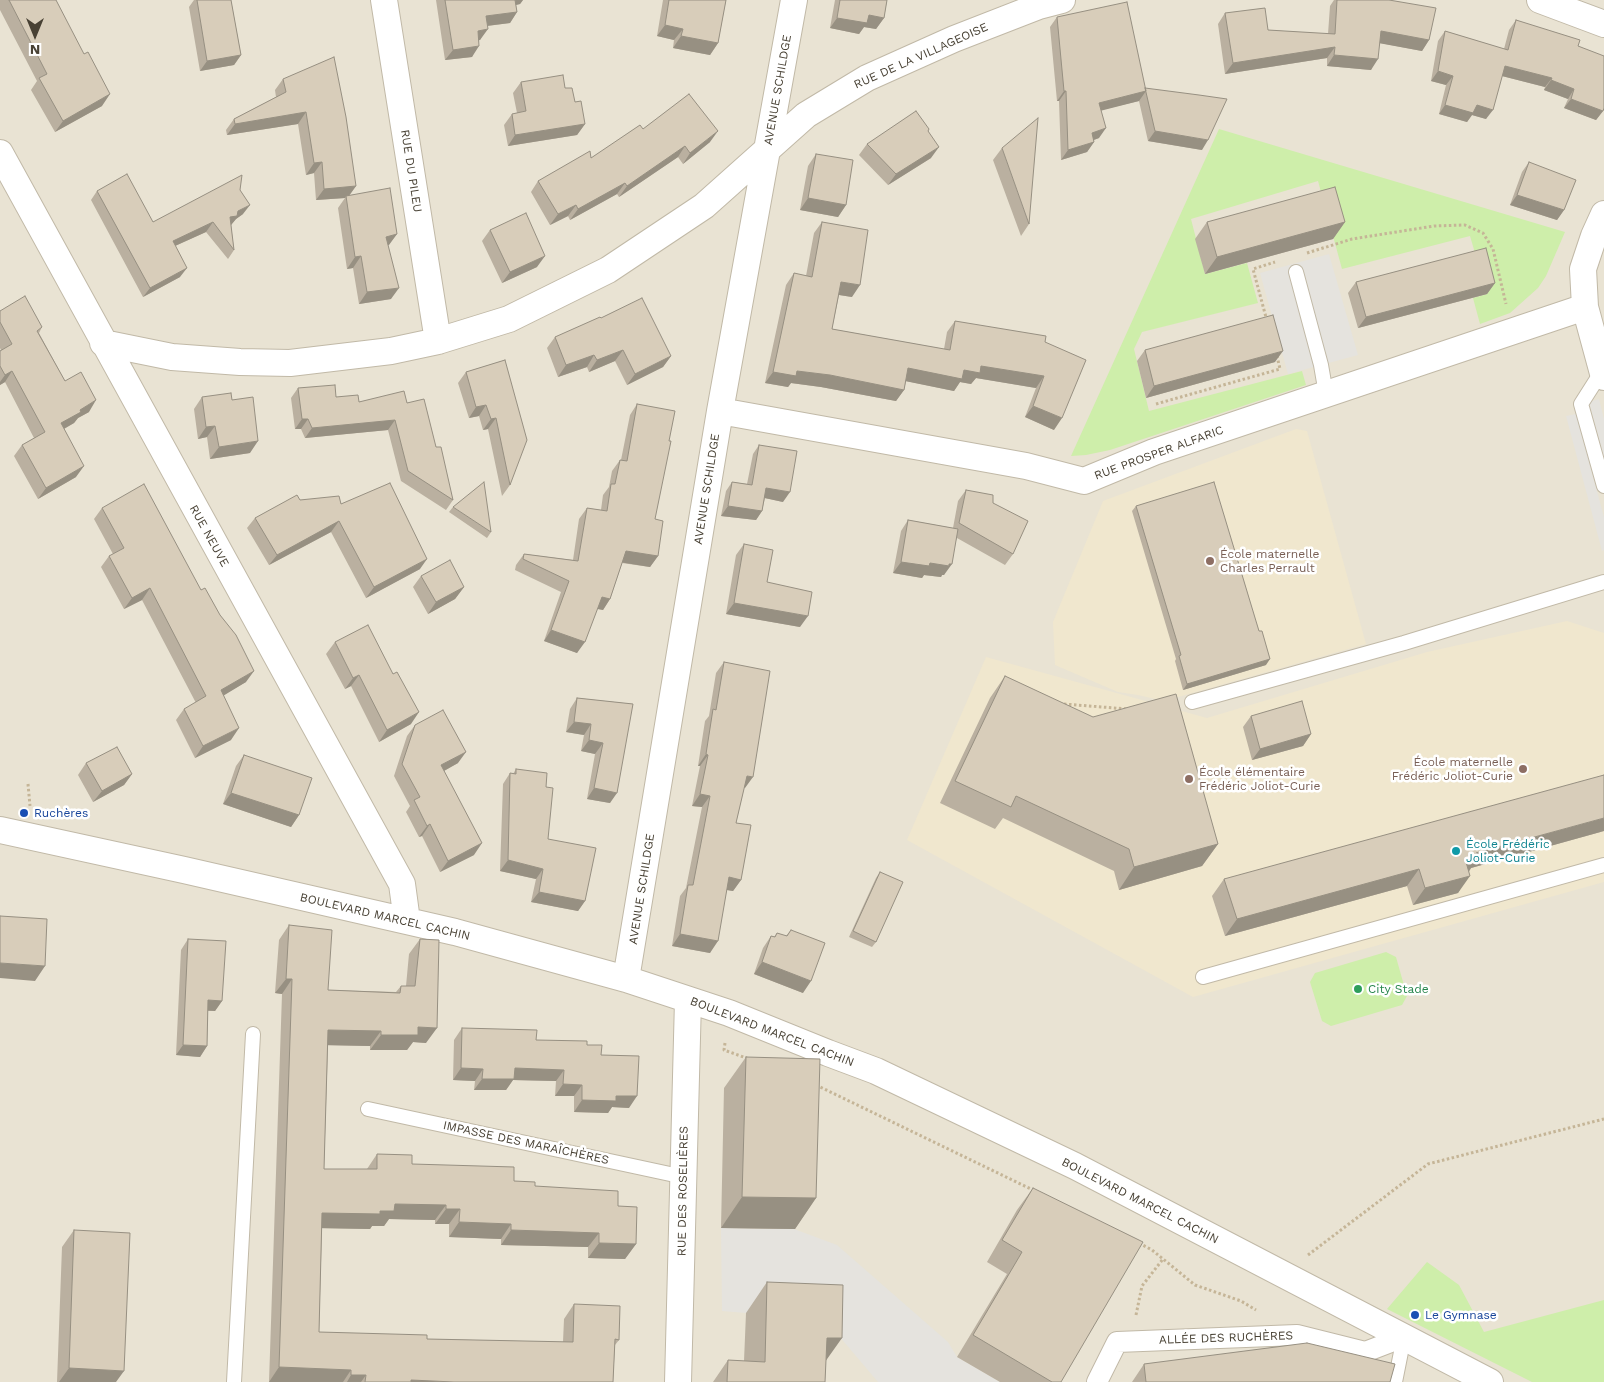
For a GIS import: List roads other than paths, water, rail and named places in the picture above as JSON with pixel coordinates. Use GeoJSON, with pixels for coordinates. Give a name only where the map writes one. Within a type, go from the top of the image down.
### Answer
{"type":"FeatureCollection","features":[{"type":"Feature","properties":{"kind":"street","name":"RUE DU PILEU"},"geometry":{"type":"LineString","coordinates":[[384,0],[438,341]]}},
{"type":"Feature","properties":{"kind":"street","name":"AVENUE SCHILDGE"},"geometry":{"type":"LineString","coordinates":[[626,979],[720,411],[794,0]]}},
{"type":"Feature","properties":{"kind":"street","name":"RUE DE LA VILLAGEOISE"},"geometry":{"type":"LineString","coordinates":[[103,343],[172,357],[240,362],[290,363],[375,353],[438,341],[509,319],[608,270],[704,206],[806,115],[867,78],[954,39],[1039,6],[1062,0]]}},
{"type":"Feature","properties":{"kind":"street"},"geometry":{"type":"LineString","coordinates":[[1540,0],[1604,24]]}},
{"type":"Feature","properties":{"kind":"street","name":"RUE NEUVE"},"geometry":{"type":"LineString","coordinates":[[0,154],[402,884],[406,921]]}},
{"type":"Feature","properties":{"kind":"street"},"geometry":{"type":"LineString","coordinates":[[1603,374],[1585,307],[1583,269],[1604,214]]}},
{"type":"Feature","properties":{"kind":"street","name":"RUE PROSPER ALFARIC"},"geometry":{"type":"LineString","coordinates":[[720,411],[1026,466],[1084,481],[1154,452],[1585,307]]}},
{"type":"Feature","properties":{"kind":"street","name":"BOULEVARD MARCEL CACHIN"},"geometry":{"type":"LineString","coordinates":[[0,830],[465,935],[626,979],[728,1013],[828,1054],[876,1071],[1075,1166],[1238,1252],[1284,1273],[1490,1382]]}},
{"type":"Feature","properties":{"kind":"street","name":"RUE DES ROSELIÈRES"},"geometry":{"type":"LineString","coordinates":[[678,1382],[688,1000]]}},
{"type":"Feature","properties":{"kind":"street","name":"ALLÉE DES RUCHÈRES"},"geometry":{"type":"LineString","coordinates":[[1098,1382],[1117,1342],[1296,1335],[1365,1352],[1404,1337]]}},
{"type":"Feature","properties":{"kind":"lane"},"geometry":{"type":"LineString","coordinates":[[1296,272],[1321,365],[1326,394]]}},
{"type":"Feature","properties":{"kind":"lane"},"geometry":{"type":"LineString","coordinates":[[1603,374],[1580,404],[1604,486]]}},
{"type":"Feature","properties":{"kind":"lane"},"geometry":{"type":"LineString","coordinates":[[1192,702],[1404,643],[1604,582]]}},
{"type":"Feature","properties":{"kind":"lane"},"geometry":{"type":"LineString","coordinates":[[1204,977],[1604,865]]}},
{"type":"Feature","properties":{"kind":"lane"},"geometry":{"type":"LineString","coordinates":[[234,1382],[253,1034]]}},
{"type":"Feature","properties":{"kind":"lane","name":"IMPASSE DES MARAÎCHÈRES"},"geometry":{"type":"LineString","coordinates":[[368,1109],[684,1177]]}},
{"type":"Feature","properties":{"kind":"lane"},"geometry":{"type":"LineString","coordinates":[[1395,1382],[1404,1337]]}},
{"type":"Feature","properties":{"kind":"place","name":"École maternelle Charles Perrault"},"geometry":{"type":"Point","coordinates":[1210,561]}},
{"type":"Feature","properties":{"kind":"place","name":"École maternelle Frédéric Joliot-Curie"},"geometry":{"type":"Point","coordinates":[1523,769]}},
{"type":"Feature","properties":{"kind":"place","name":"École élémentaire Frédéric Joliot-Curie"},"geometry":{"type":"Point","coordinates":[1189,779]}},
{"type":"Feature","properties":{"kind":"place","name":"Ruchères"},"geometry":{"type":"Point","coordinates":[24,813]}},
{"type":"Feature","properties":{"kind":"place","name":"École Frédéric Joliot-Curie"},"geometry":{"type":"Point","coordinates":[1456,851]}},
{"type":"Feature","properties":{"kind":"place","name":"City Stade"},"geometry":{"type":"Point","coordinates":[1358,989]}},
{"type":"Feature","properties":{"kind":"place","name":"Le Gymnase"},"geometry":{"type":"Point","coordinates":[1415,1315]}}]}
